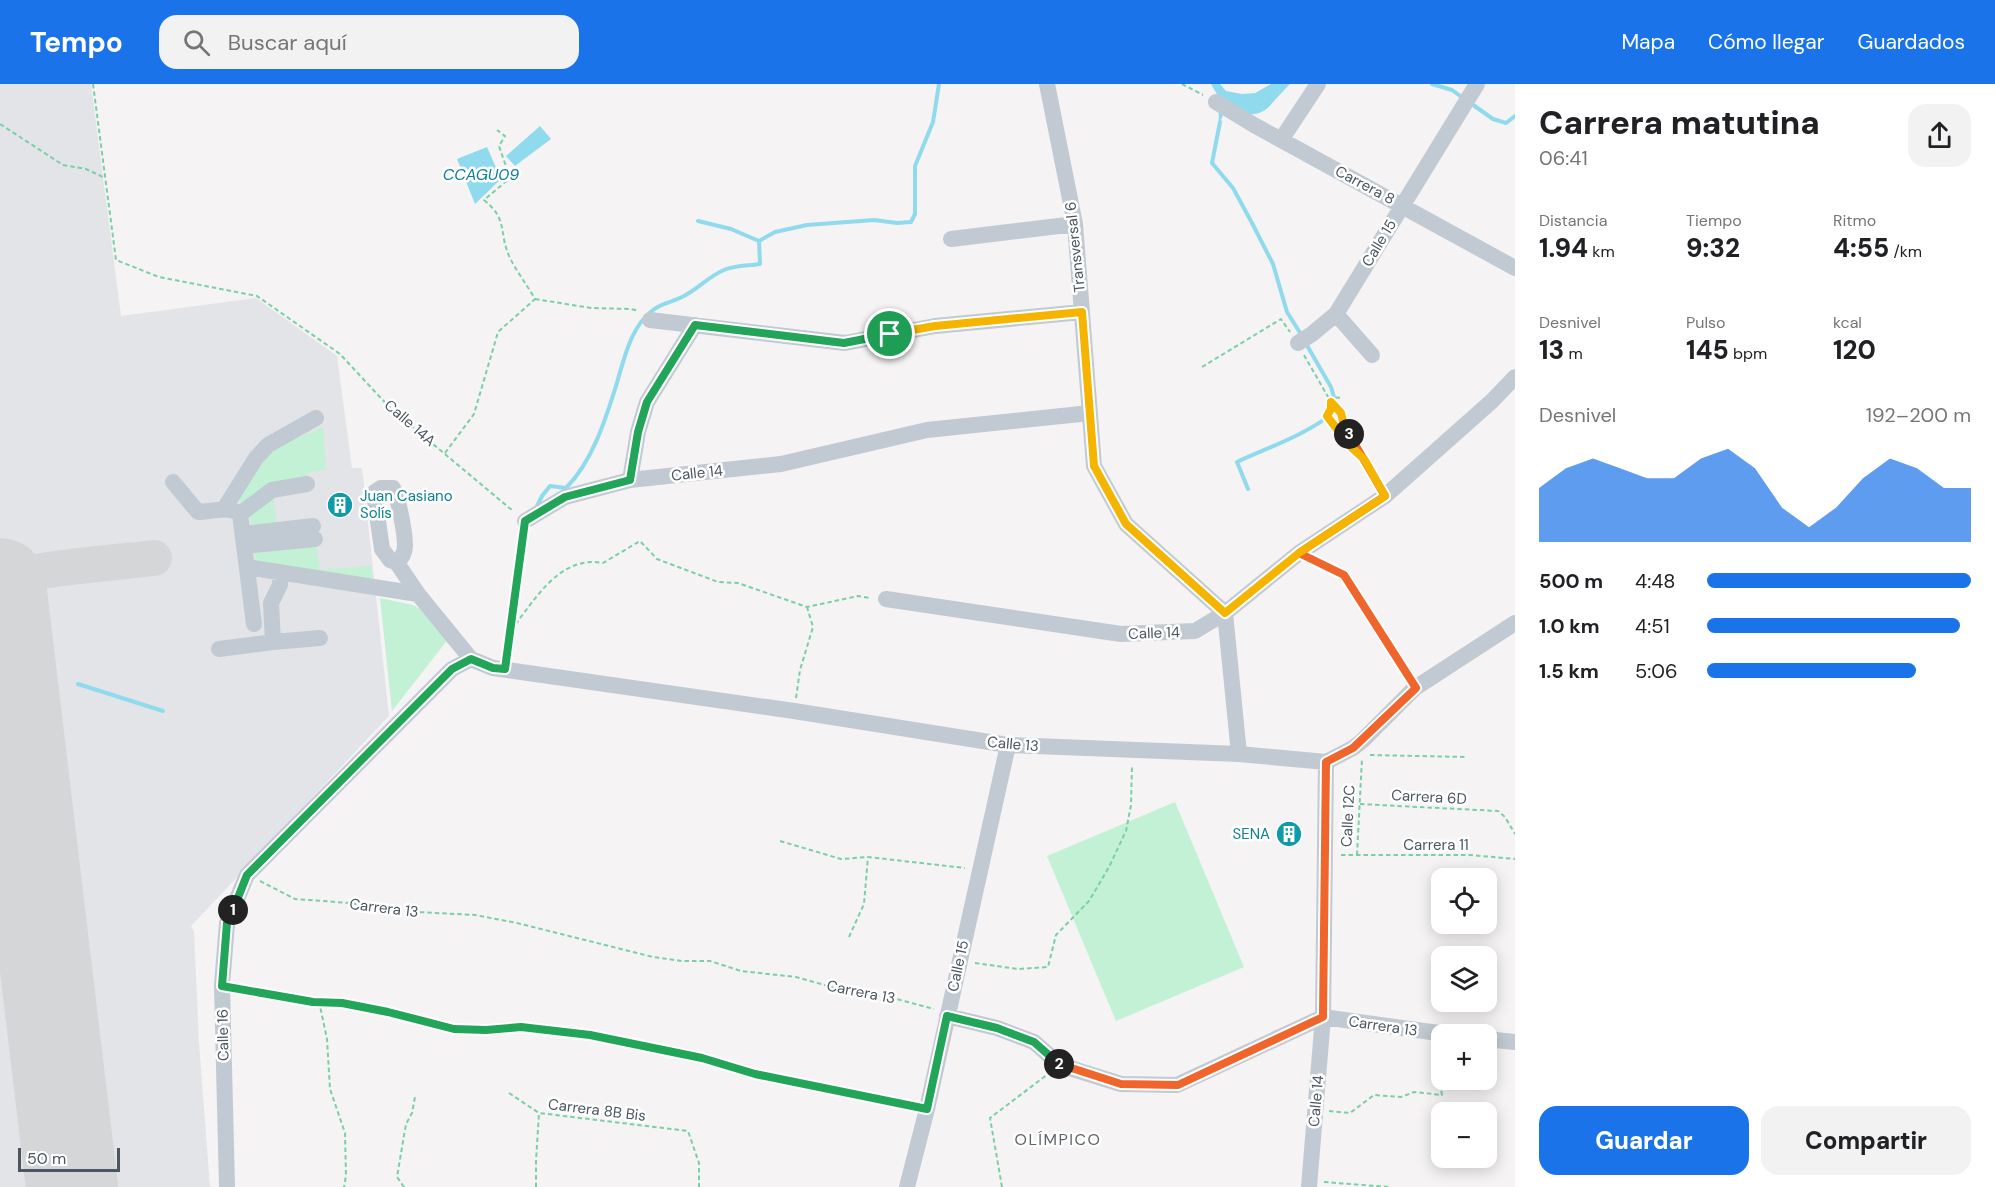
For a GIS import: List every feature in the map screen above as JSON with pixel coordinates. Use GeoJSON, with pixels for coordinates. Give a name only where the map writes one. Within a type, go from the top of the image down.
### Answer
{"type":"FeatureCollection","features":[{"type":"Feature","properties":{"kind":"street","name":"Transversal 6"},"geometry":{"type":"LineString","coordinates":[[1047,84],[1075,224],[1094,466],[1126,524],[1225,613]]}},
{"type":"Feature","properties":{"kind":"street"},"geometry":{"type":"LineString","coordinates":[[1281,140],[1318,84]]}},
{"type":"Feature","properties":{"kind":"street","name":"Calle 15"},"geometry":{"type":"LineString","coordinates":[[1305,339],[1336,314],[1475,87]]}},
{"type":"Feature","properties":{"kind":"street","name":"Carrera 8"},"geometry":{"type":"LineString","coordinates":[[1216,102],[1515,268]]}},
{"type":"Feature","properties":{"kind":"street"},"geometry":{"type":"LineString","coordinates":[[951,239],[1075,224]]}},
{"type":"Feature","properties":{"kind":"street"},"geometry":{"type":"LineString","coordinates":[[646,316],[695,325],[844,343],[935,326],[1082,312]]}},
{"type":"Feature","properties":{"kind":"street"},"geometry":{"type":"LineString","coordinates":[[1336,314],[1372,355]]}},
{"type":"Feature","properties":{"kind":"street"},"geometry":{"type":"LineString","coordinates":[[630,480],[638,432],[647,402],[695,325]]}},
{"type":"Feature","properties":{"kind":"street","name":"Calle 14"},"geometry":{"type":"LineString","coordinates":[[886,599],[1121,634],[1195,631],[1225,613],[1299,553],[1385,496],[1492,401],[1515,377]]}},
{"type":"Feature","properties":{"kind":"street","name":"Calle 14"},"geometry":{"type":"LineString","coordinates":[[525,521],[565,497],[630,480],[781,464],[927,430],[1090,413]]}},
{"type":"Feature","properties":{"kind":"street"},"geometry":{"type":"LineString","coordinates":[[254,624],[244,540],[232,512],[256,458],[268,446],[316,418]]}},
{"type":"Feature","properties":{"kind":"street"},"geometry":{"type":"LineString","coordinates":[[173,482],[198,512],[232,512],[272,490],[307,484]]}},
{"type":"Feature","properties":{"kind":"street"},"geometry":{"type":"LineString","coordinates":[[244,540],[314,532]]}},
{"type":"Feature","properties":{"kind":"street"},"geometry":{"type":"LineString","coordinates":[[397,563],[418,594],[471,659]]}},
{"type":"Feature","properties":{"kind":"street"},"geometry":{"type":"LineString","coordinates":[[247,567],[418,594]]}},
{"type":"Feature","properties":{"kind":"street"},"geometry":{"type":"LineString","coordinates":[[273,642],[271,603],[280,585],[280,573]]}},
{"type":"Feature","properties":{"kind":"street"},"geometry":{"type":"LineString","coordinates":[[1225,613],[1239,754]]}},
{"type":"Feature","properties":{"kind":"street"},"geometry":{"type":"LineString","coordinates":[[1326,762],[1353,748],[1416,688],[1515,623]]}},
{"type":"Feature","properties":{"kind":"street"},"geometry":{"type":"LineString","coordinates":[[219,649],[320,638]]}},
{"type":"Feature","properties":{"kind":"street","name":"Calle 13"},"geometry":{"type":"LineString","coordinates":[[471,659],[493,668],[794,711],[1008,745],[1239,754],[1326,762]]}},
{"type":"Feature","properties":{"kind":"street","name":"Calle 16"},"geometry":{"type":"LineString","coordinates":[[227,1187],[222,986],[227,923],[247,875],[452,669],[471,659]]}},
{"type":"Feature","properties":{"kind":"street","name":"Calle 15"},"geometry":{"type":"LineString","coordinates":[[907,1187],[927,1109],[1008,745]]}},
{"type":"Feature","properties":{"kind":"street","name":"Calle 14"},"geometry":{"type":"LineString","coordinates":[[1309,1184],[1323,1017],[1326,762]]}},
{"type":"Feature","properties":{"kind":"street"},"geometry":{"type":"LineString","coordinates":[[947,1016],[997,1028],[1034,1042],[1060,1065],[1121,1084],[1178,1085],[1323,1017]]}},
{"type":"Feature","properties":{"kind":"street","name":"Carrera 13"},"geometry":{"type":"LineString","coordinates":[[1323,1017],[1431,1032]]}},
{"type":"Feature","properties":{"kind":"street"},"geometry":{"type":"LineString","coordinates":[[1497,1040],[1515,1042]]}},
{"type":"Feature","properties":{"kind":"path"},"geometry":{"type":"LineString","coordinates":[[93,84],[105,178]]}},
{"type":"Feature","properties":{"kind":"path"},"geometry":{"type":"LineString","coordinates":[[1182,84],[1216,102]]}},
{"type":"Feature","properties":{"kind":"path"},"geometry":{"type":"LineString","coordinates":[[0,124],[63,165],[86,169],[105,178]]}},
{"type":"Feature","properties":{"kind":"path"},"geometry":{"type":"LineString","coordinates":[[497,130],[505,136],[499,146],[510,178],[484,200],[494,208],[503,225],[504,242],[510,259],[535,298],[591,308],[631,309],[646,316]]}},
{"type":"Feature","properties":{"kind":"path","name":"Calle 14A"},"geometry":{"type":"LineString","coordinates":[[105,178],[116,260],[159,277],[257,296],[340,354],[391,409],[525,521]]}},
{"type":"Feature","properties":{"kind":"path"},"geometry":{"type":"LineString","coordinates":[[445,453],[474,414],[498,332],[535,298]]}},
{"type":"Feature","properties":{"kind":"path"},"geometry":{"type":"LineString","coordinates":[[1202,367],[1281,319]]}},
{"type":"Feature","properties":{"kind":"path"},"geometry":{"type":"LineString","coordinates":[[1322,386],[1331,402],[1341,413],[1344,425],[1385,496]]}},
{"type":"Feature","properties":{"kind":"path"},"geometry":{"type":"LineString","coordinates":[[1329,397],[1342,398]]}},
{"type":"Feature","properties":{"kind":"path"},"geometry":{"type":"LineString","coordinates":[[1331,402],[1331,409],[1327,416],[1350,446],[1364,459]]}},
{"type":"Feature","properties":{"kind":"path"},"geometry":{"type":"LineString","coordinates":[[505,669],[525,521]]}},
{"type":"Feature","properties":{"kind":"path"},"geometry":{"type":"LineString","coordinates":[[509,632],[551,580],[568,568],[590,561],[603,563],[640,541],[657,559],[718,582],[738,583],[807,607],[858,596],[886,599]]}},
{"type":"Feature","properties":{"kind":"path"},"geometry":{"type":"LineString","coordinates":[[1299,553],[1344,575],[1416,688]]}},
{"type":"Feature","properties":{"kind":"path"},"geometry":{"type":"LineString","coordinates":[[794,711],[800,670],[813,627],[807,607]]}},
{"type":"Feature","properties":{"kind":"path"},"geometry":{"type":"LineString","coordinates":[[959,962],[1018,969],[1048,968],[1056,935],[1089,901],[1126,831],[1131,805],[1133,750]]}},
{"type":"Feature","properties":{"kind":"path","name":"Calle 12C"},"geometry":{"type":"LineString","coordinates":[[1357,855],[1362,755],[1466,757]]}},
{"type":"Feature","properties":{"kind":"path","name":"Carrera 6D"},"geometry":{"type":"LineString","coordinates":[[1360,804],[1498,811],[1505,817],[1515,834]]}},
{"type":"Feature","properties":{"kind":"path"},"geometry":{"type":"LineString","coordinates":[[780,841],[841,859],[868,857],[979,870]]}},
{"type":"Feature","properties":{"kind":"path","name":"Carrera 11"},"geometry":{"type":"LineString","coordinates":[[1357,855],[1470,855],[1515,860]]}},
{"type":"Feature","properties":{"kind":"path"},"geometry":{"type":"LineString","coordinates":[[849,937],[864,904],[868,857]]}},
{"type":"Feature","properties":{"kind":"path","name":"Carrera 13"},"geometry":{"type":"LineString","coordinates":[[247,875],[295,899],[350,903],[399,911],[475,915],[517,923],[653,957],[682,961],[710,961],[741,971],[796,977],[853,993],[889,997],[927,1006],[947,1016]]}},
{"type":"Feature","properties":{"kind":"path"},"geometry":{"type":"LineString","coordinates":[[222,986],[342,1003],[454,1029],[486,1030],[521,1027],[590,1035],[702,1058],[755,1074],[927,1109]]}},
{"type":"Feature","properties":{"kind":"path"},"geometry":{"type":"LineString","coordinates":[[319,1001],[327,1039],[330,1089],[345,1133],[344,1187]]}},
{"type":"Feature","properties":{"kind":"path"},"geometry":{"type":"LineString","coordinates":[[1002,1187],[990,1118],[1060,1065]]}},
{"type":"Feature","properties":{"kind":"path"},"geometry":{"type":"LineString","coordinates":[[1315,1109],[1350,1113],[1374,1095],[1401,1097],[1414,1092],[1442,1095],[1441,1090]]}},
{"type":"Feature","properties":{"kind":"path","name":"Carrera 8B Bis"},"geometry":{"type":"LineString","coordinates":[[509,1093],[539,1113],[688,1131],[699,1163],[699,1187]]}},
{"type":"Feature","properties":{"kind":"path"},"geometry":{"type":"LineString","coordinates":[[404,1187],[397,1178],[406,1124],[412,1113],[415,1097]]}},
{"type":"Feature","properties":{"kind":"path"},"geometry":{"type":"LineString","coordinates":[[536,1187],[539,1113]]}},
{"type":"Feature","properties":{"kind":"path"},"geometry":{"type":"LineString","coordinates":[[1309,1184],[1389,1187]]}},
{"type":"Feature","properties":{"kind":"shaded area"},"geometry":{"type":"Polygon","coordinates":[[[0,84],[91,84],[121,316],[256,298],[337,356],[352,468],[362,468],[389,716],[191,926],[194,931],[199,1043],[210,1187],[0,1187],[0,84]]]}},
{"type":"Feature","properties":{"kind":"green space"},"geometry":{"type":"Polygon","coordinates":[[[323,427],[326,470],[308,472],[308,481],[240,504],[240,498],[247,483],[270,454],[286,443],[323,427]]]}},
{"type":"Feature","properties":{"kind":"green space"},"geometry":{"type":"Polygon","coordinates":[[[273,495],[277,527],[252,530],[249,510],[273,495]]]}},
{"type":"Feature","properties":{"kind":"green space"},"geometry":{"type":"Polygon","coordinates":[[[316,542],[320,570],[371,566],[373,585],[256,566],[254,548],[316,542]]]}},
{"type":"Feature","properties":{"kind":"green space"},"geometry":{"type":"Polygon","coordinates":[[[380,598],[413,605],[429,614],[449,638],[392,711],[380,598]]]}},
{"type":"Feature","properties":{"kind":"green space"},"geometry":{"type":"Polygon","coordinates":[[[1175,802],[1244,967],[1116,1021],[1047,856],[1175,802]]]}},
{"type":"Feature","properties":{"kind":"water"},"geometry":{"type":"Polygon","coordinates":[[[1211,84],[1220,84],[1226,91],[1242,94],[1255,93],[1271,84],[1290,84],[1263,111],[1249,114],[1224,112],[1219,126],[1218,96],[1211,84]]]}},
{"type":"Feature","properties":{"kind":"water"},"geometry":{"type":"Polygon","coordinates":[[[540,126],[551,139],[515,166],[506,156],[540,126]]]}},
{"type":"Feature","properties":{"kind":"water","name":"CCAGU09"},"geometry":{"type":"Polygon","coordinates":[[[487,147],[501,179],[475,204],[457,159],[487,147]]]}},
{"type":"Feature","properties":{"kind":"waterway"},"geometry":{"type":"LineString","coordinates":[[698,221],[731,229],[759,241],[775,232],[807,225],[874,220],[911,222],[915,214],[915,166],[933,122],[939,84]]}},
{"type":"Feature","properties":{"kind":"waterway"},"geometry":{"type":"LineString","coordinates":[[1432,84],[1452,90],[1463,98]]}},
{"type":"Feature","properties":{"kind":"waterway"},"geometry":{"type":"LineString","coordinates":[[1469,102],[1493,119],[1506,123],[1515,116]]}},
{"type":"Feature","properties":{"kind":"waterway"},"geometry":{"type":"LineString","coordinates":[[1220,122],[1212,163],[1233,188],[1252,223],[1273,264],[1287,312],[1302,336]]}},
{"type":"Feature","properties":{"kind":"waterway"},"geometry":{"type":"LineString","coordinates":[[537,506],[550,486],[566,488],[590,454],[602,427],[633,335],[645,317],[656,308],[687,294],[724,270],[760,264],[759,241]]}},
{"type":"Feature","properties":{"kind":"waterway"},"geometry":{"type":"LineString","coordinates":[[1248,489],[1237,462],[1298,435],[1332,414],[1335,401],[1331,387],[1305,342]]}},
{"type":"Feature","properties":{"kind":"waterway"},"geometry":{"type":"LineString","coordinates":[[78,684],[163,711]]}},
{"type":"Feature","properties":{"kind":"taxiway"},"geometry":{"type":"LineString","coordinates":[[3,607],[11,584],[16,578],[24,575],[154,558]]}},
{"type":"Feature","properties":{"kind":"runway"},"geometry":{"type":"LineString","coordinates":[[0,584],[72,1187]]}},
{"type":"Feature","properties":{"kind":"place","name":"Juan Casiano Solís"},"geometry":{"type":"Point","coordinates":[340,505]}},
{"type":"Feature","properties":{"kind":"place","name":"SENA"},"geometry":{"type":"Point","coordinates":[1289,834]}},
{"type":"Feature","properties":{"kind":"district","name":"OLÍMPICO"},"geometry":{"type":"Point","coordinates":[1058,1139]}},
{"type":"Feature","properties":{"kind":"route"},"geometry":{"type":"LineString","coordinates":[[890,334],[844,343],[695,325],[647,402],[638,432],[630,480],[565,497],[525,521],[505,669],[493,668],[471,659],[452,669],[247,875],[227,923],[222,986],[313,1002],[342,1003],[454,1029],[486,1030],[521,1027],[590,1035],[702,1058],[755,1074],[927,1109],[947,1016],[997,1028],[1034,1042],[1060,1065],[1121,1084],[1178,1085],[1323,1017],[1323,855],[1326,762],[1362,741],[1416,688],[1344,575],[1299,553],[1385,496],[1364,459],[1344,425],[1341,413],[1331,402],[1331,409],[1327,416],[1350,446],[1364,459],[1385,496],[1342,525],[1299,553],[1225,613],[1126,524],[1094,466],[1082,312],[935,326],[890,334]]}}]}
